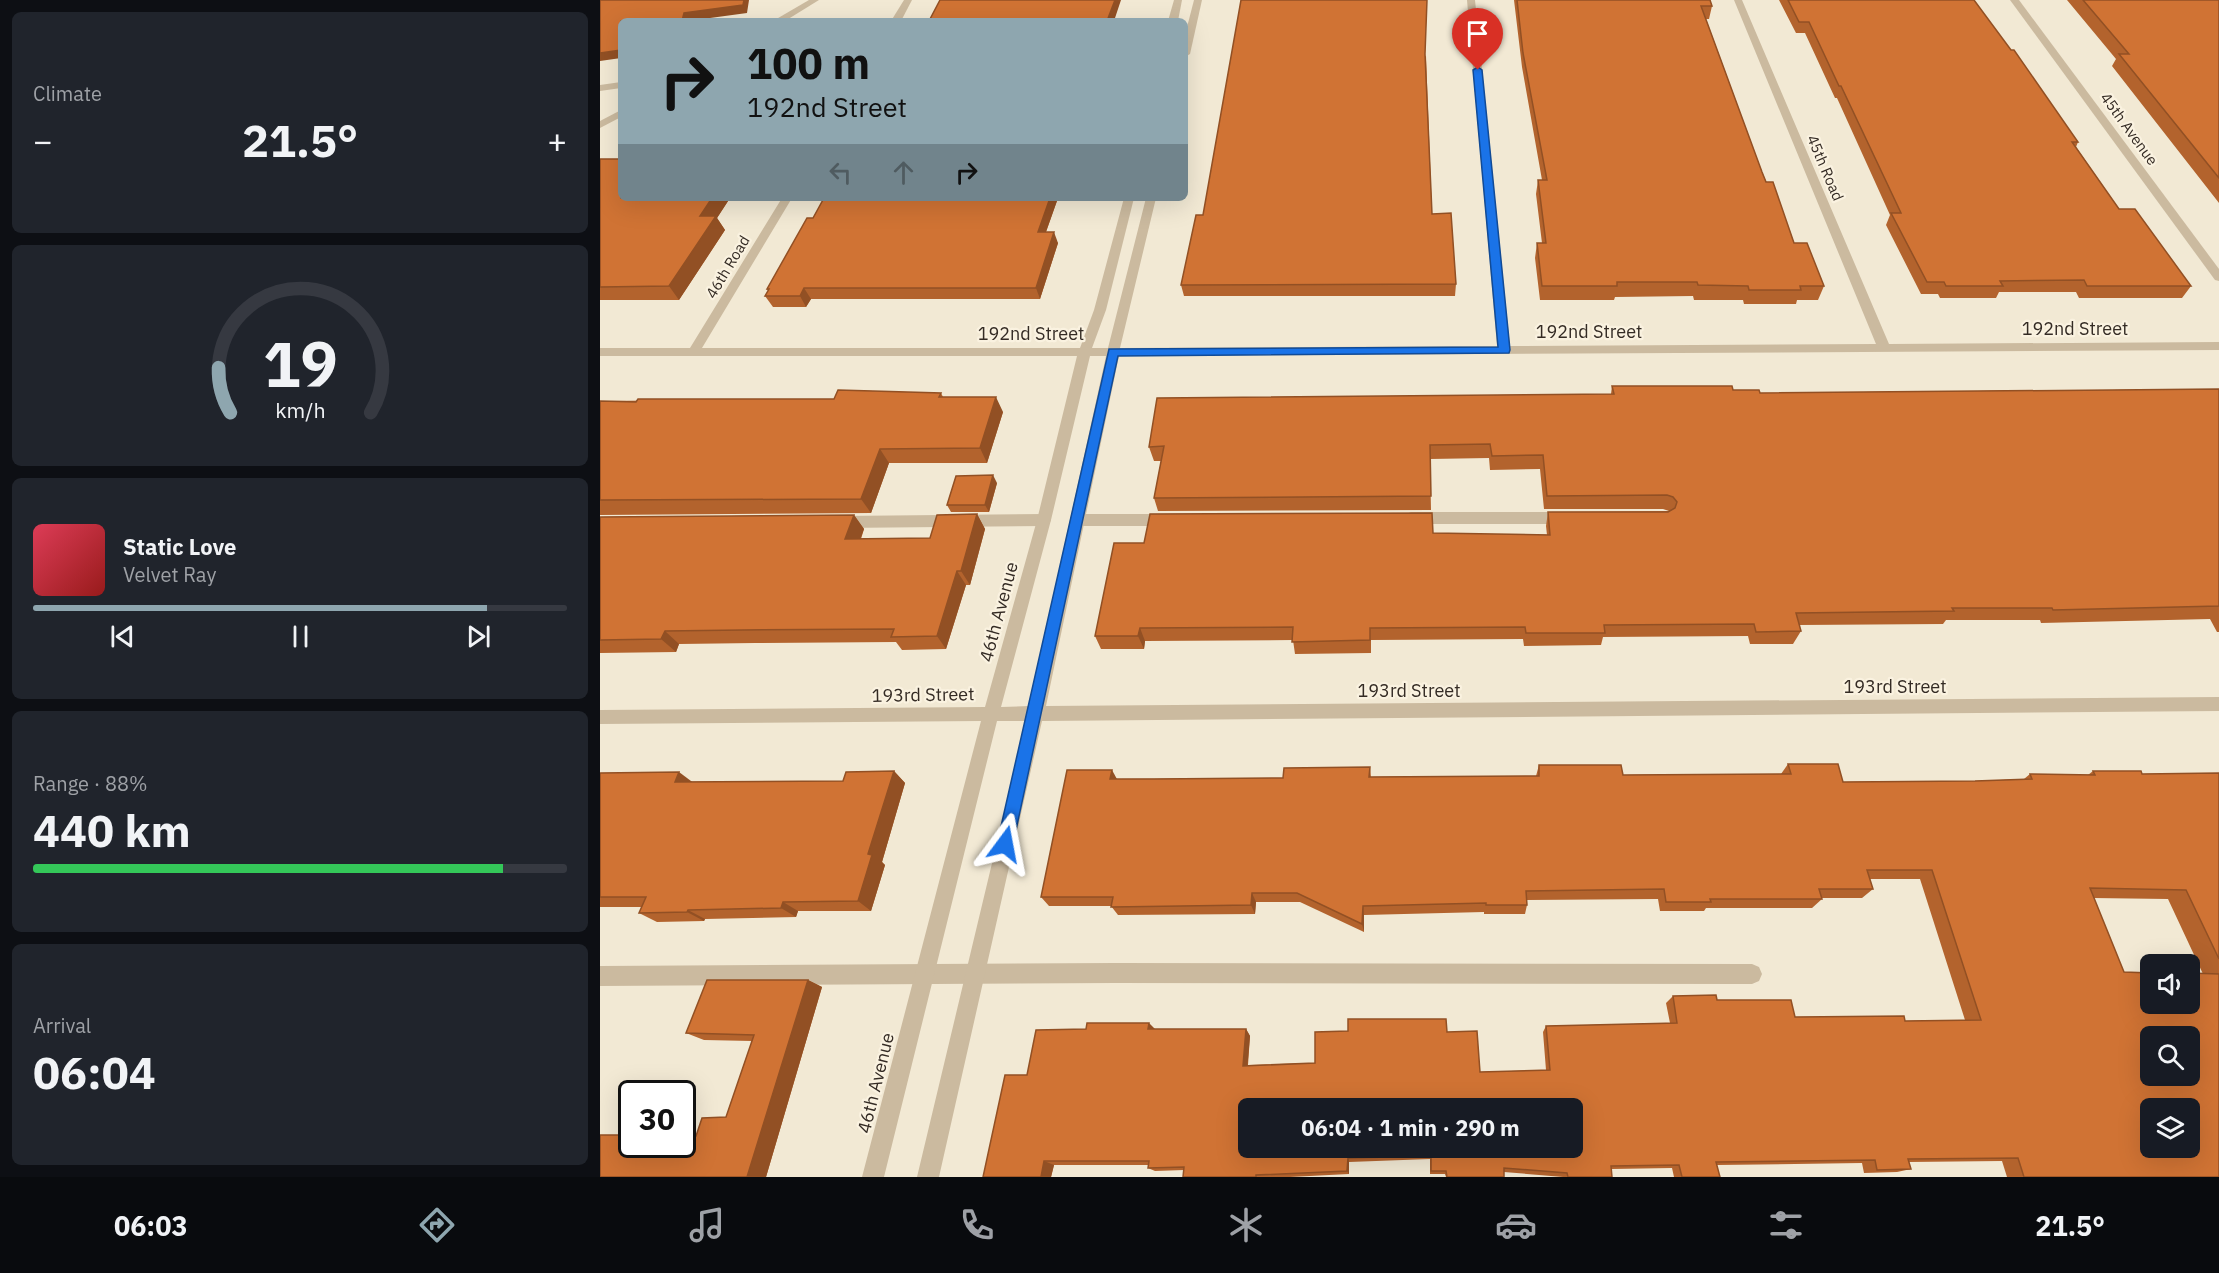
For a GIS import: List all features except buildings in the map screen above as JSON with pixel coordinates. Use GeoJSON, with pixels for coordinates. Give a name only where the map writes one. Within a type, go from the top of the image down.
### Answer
{"type":"FeatureCollection","features":[{"type":"Feature","properties":{"kind":"street"},"geometry":{"type":"LineString","coordinates":[[783,18],[815,0]]}},
{"type":"Feature","properties":{"kind":"street"},"geometry":{"type":"LineString","coordinates":[[898,18],[908,0]]}},
{"type":"Feature","properties":{"kind":"street"},"geometry":{"type":"LineString","coordinates":[[1174,18],[1178,0],[1198,0],[1188,42]]}},
{"type":"Feature","properties":{"kind":"street"},"geometry":{"type":"LineString","coordinates":[[1471,0],[1504,350]]}},
{"type":"Feature","properties":{"kind":"street","name":"45th Road"},"geometry":{"type":"LineString","coordinates":[[1738,0],[1884,347]]}},
{"type":"Feature","properties":{"kind":"street","name":"45th Avenue"},"geometry":{"type":"LineString","coordinates":[[2014,0],[2219,277]]}},
{"type":"Feature","properties":{"kind":"street"},"geometry":{"type":"LineString","coordinates":[[600,88],[618,85]]}},
{"type":"Feature","properties":{"kind":"street"},"geometry":{"type":"LineString","coordinates":[[600,125],[618,115]]}},
{"type":"Feature","properties":{"kind":"street","name":"46th Road"},"geometry":{"type":"LineString","coordinates":[[694,351],[786,201]]}},
{"type":"Feature","properties":{"kind":"street","name":"46th Avenue"},"geometry":{"type":"LineString","coordinates":[[873,1177],[991,713],[1044,520],[1085,351],[1100,310],[1128,201]]}},
{"type":"Feature","properties":{"kind":"street"},"geometry":{"type":"LineString","coordinates":[[928,1177],[1036,713],[1113,352],[1150,201]]}},
{"type":"Feature","properties":{"kind":"street","name":"192nd Street"},"geometry":{"type":"LineString","coordinates":[[600,352],[1113,352],[2219,346]]}},
{"type":"Feature","properties":{"kind":"street"},"geometry":{"type":"LineString","coordinates":[[1402,519],[1580,518]]}},
{"type":"Feature","properties":{"kind":"street"},"geometry":{"type":"LineString","coordinates":[[826,522],[1044,520]]}},
{"type":"Feature","properties":{"kind":"street"},"geometry":{"type":"LineString","coordinates":[[1078,520],[1188,520]]}},
{"type":"Feature","properties":{"kind":"street","name":"193rd Street"},"geometry":{"type":"LineString","coordinates":[[600,717],[2219,704]]}},
{"type":"Feature","properties":{"kind":"street"},"geometry":{"type":"LineString","coordinates":[[600,976],[975,976],[1103,973],[1752,974]]}},
{"type":"Feature","properties":{"kind":"route"},"geometry":{"type":"LineString","coordinates":[[1005,844],[1041,691],[1107,389],[1113,352],[1504,350],[1478,70]]}}]}
